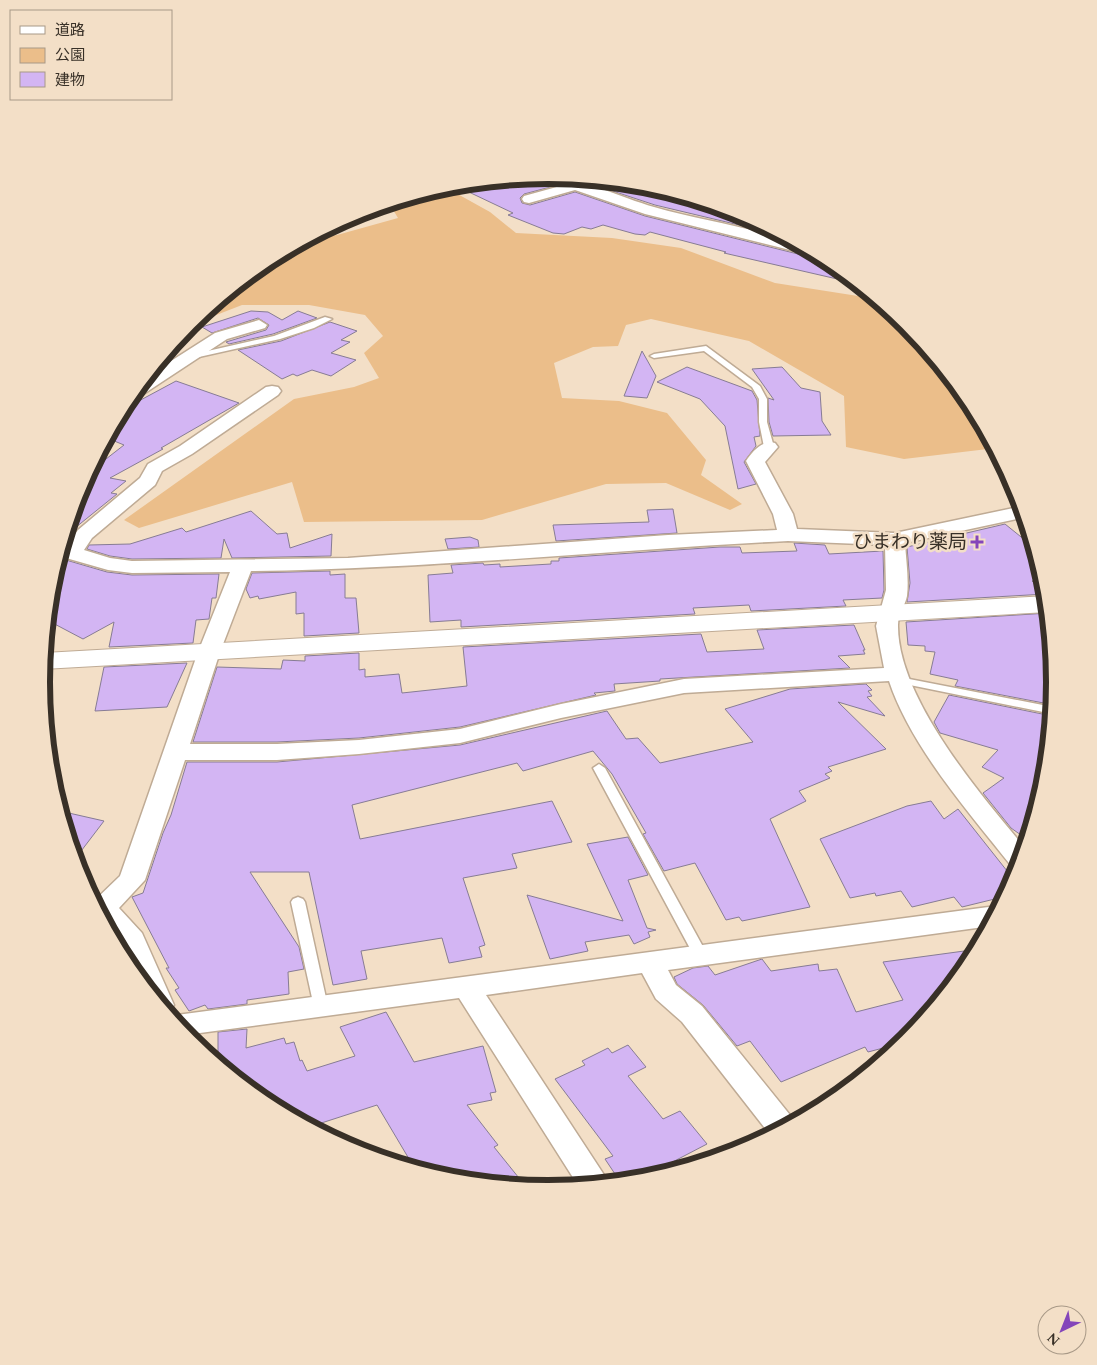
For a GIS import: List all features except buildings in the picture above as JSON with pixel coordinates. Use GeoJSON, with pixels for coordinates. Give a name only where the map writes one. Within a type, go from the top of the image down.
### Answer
{"type":"FeatureCollection","features":[{"type":"Feature","properties":{"kind":"street"},"geometry":{"type":"LineString","coordinates":[[529,199],[575,186],[645,211],[789,246]]}},
{"type":"Feature","properties":{"kind":"street"},"geometry":{"type":"LineString","coordinates":[[152,381],[221,336],[259,324]]}},
{"type":"Feature","properties":{"kind":"street"},"geometry":{"type":"LineString","coordinates":[[68,550],[148,481],[155,468],[186,450],[272,391]]}},
{"type":"Feature","properties":{"kind":"street"},"geometry":{"type":"LineString","coordinates":[[769,447],[756,461],[783,514],[788,535]]}},
{"type":"Feature","properties":{"kind":"street"},"geometry":{"type":"LineString","coordinates":[[68,551],[108,564],[132,568],[348,564],[668,541],[788,535],[895,539],[1018,513]]}},
{"type":"Feature","properties":{"kind":"street"},"geometry":{"type":"LineString","coordinates":[[895,539],[896,596],[887,625],[898,677],[928,737],[968,795],[1016,855]]}},
{"type":"Feature","properties":{"kind":"street"},"geometry":{"type":"LineString","coordinates":[[104,909],[132,880],[209,652],[243,566]]}},
{"type":"Feature","properties":{"kind":"street"},"geometry":{"type":"LineString","coordinates":[[51,661],[1041,604]]}},
{"type":"Feature","properties":{"kind":"street"},"geometry":{"type":"LineString","coordinates":[[175,752],[277,752],[359,748],[460,736],[562,711],[684,686],[898,677]]}},
{"type":"Feature","properties":{"kind":"street"},"geometry":{"type":"LineString","coordinates":[[186,1024],[467,988],[700,954],[988,917]]}},
{"type":"Feature","properties":{"kind":"street"},"geometry":{"type":"LineString","coordinates":[[109,918],[132,940],[150,982]]}},
{"type":"Feature","properties":{"kind":"street"},"geometry":{"type":"LineString","coordinates":[[649,961],[666,992],[692,1014],[779,1124]]}},
{"type":"Feature","properties":{"kind":"street"},"geometry":{"type":"LineString","coordinates":[[467,988],[591,1179]]}},
{"type":"Feature","properties":{"kind":"lane"},"geometry":{"type":"LineString","coordinates":[[188,357],[257,345],[299,332],[328,319]]}},
{"type":"Feature","properties":{"kind":"lane"},"geometry":{"type":"LineString","coordinates":[[654,356],[706,348],[735,368],[756,386],[763,399],[763,422],[769,447]]}},
{"type":"Feature","properties":{"kind":"lane"},"geometry":{"type":"LineString","coordinates":[[898,677],[1046,710]]}},
{"type":"Feature","properties":{"kind":"lane"},"geometry":{"type":"LineString","coordinates":[[599,768],[700,954]]}},
{"type":"Feature","properties":{"kind":"lane"},"geometry":{"type":"LineString","coordinates":[[298,902],[321,1007]]}},
{"type":"Feature","properties":{"kind":"green space"},"geometry":{"type":"Polygon","coordinates":[[[456,193],[490,212],[516,233],[612,238],[681,248],[775,283],[864,297],[901,330],[944,379],[989,449],[904,459],[846,447],[844,396],[749,341],[651,319],[626,325],[618,346],[593,347],[554,363],[562,398],[619,401],[667,413],[706,460],[701,475],[742,504],[730,510],[666,483],[606,484],[482,520],[304,522],[292,482],[139,528],[124,520],[294,399],[354,387],[379,378],[364,353],[383,336],[365,315],[309,305],[242,305],[209,318],[245,287],[272,268],[325,237],[398,218],[392,209],[456,193]]]}},
{"type":"Feature","properties":{"kind":"place","name":"ひまわり薬局"},"geometry":{"type":"Point","coordinates":[977,542]}}]}
